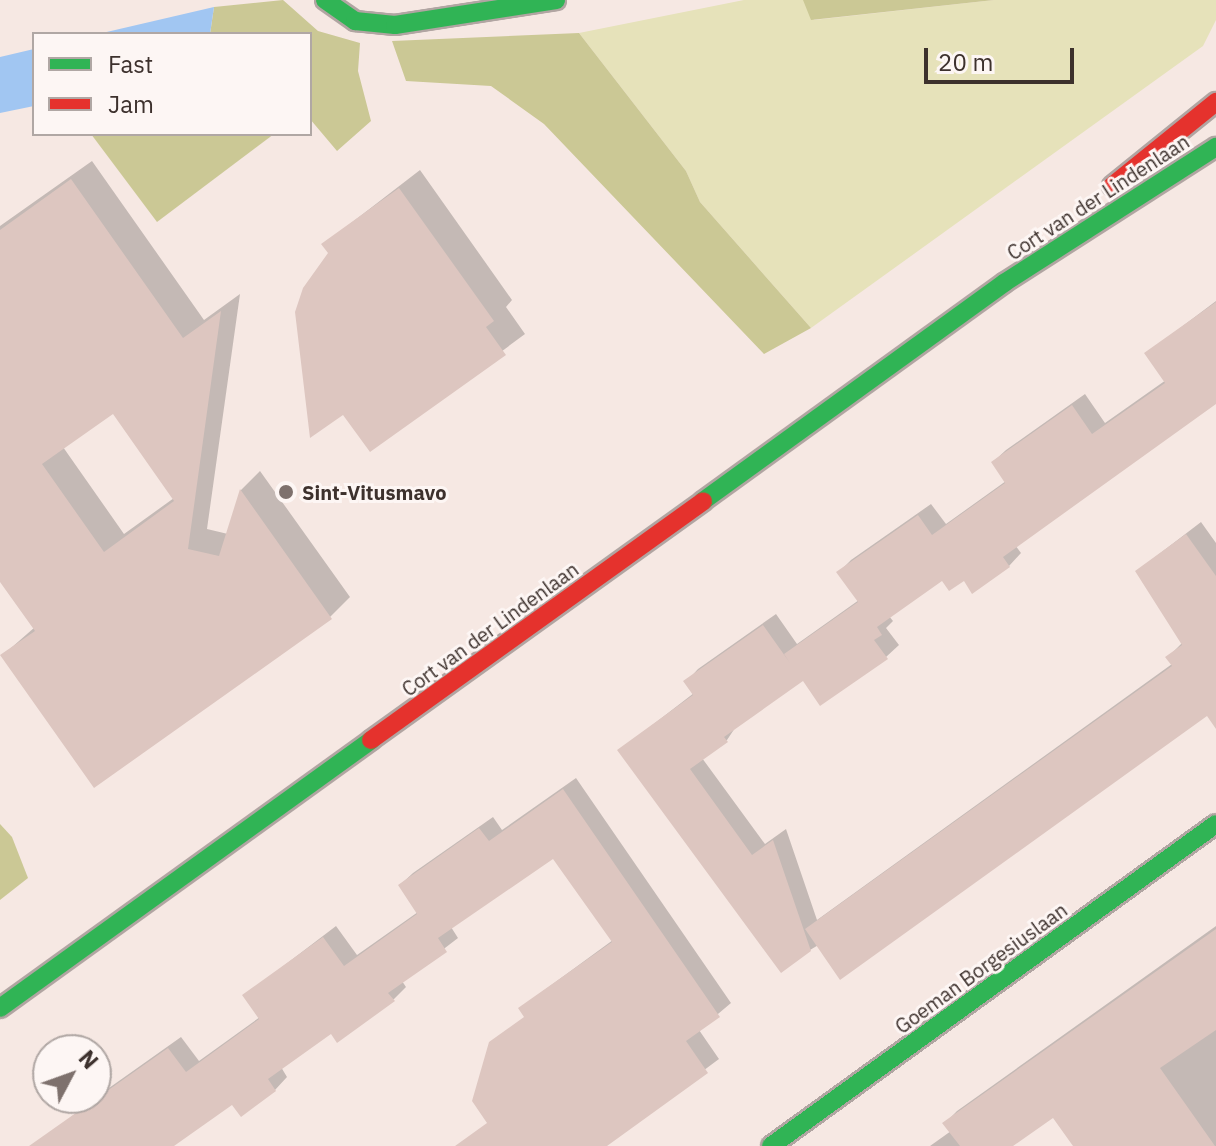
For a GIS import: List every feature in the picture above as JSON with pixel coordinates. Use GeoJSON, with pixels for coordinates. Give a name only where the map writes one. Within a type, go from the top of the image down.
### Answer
{"type":"FeatureCollection","features":[{"type":"Feature","properties":{"kind":"main road"},"geometry":{"type":"LineString","coordinates":[[325,0],[355,21],[395,25],[556,0]]}},
{"type":"Feature","properties":{"kind":"main road","name":"Cort van der Lindenlaan"},"geometry":{"type":"LineString","coordinates":[[1004,283],[1093,201],[1216,102]]}},
{"type":"Feature","properties":{"kind":"main road","name":"Cort van der Lindenlaan"},"geometry":{"type":"LineString","coordinates":[[0,1008],[1004,283],[1216,147]]}},
{"type":"Feature","properties":{"kind":"main road","name":"Goeman Borgesiuslaan"},"geometry":{"type":"LineString","coordinates":[[771,1146],[1216,824]]}},
{"type":"Feature","properties":{"kind":"shaded area"},"geometry":{"type":"Polygon","coordinates":[[[283,0],[318,31],[360,43],[358,71],[371,121],[337,151],[312,121],[312,32],[210,32],[214,7],[283,0]]]}},
{"type":"Feature","properties":{"kind":"shaded area"},"geometry":{"type":"Polygon","coordinates":[[[744,0],[804,0],[814,20],[994,0],[1216,0],[1216,20],[1203,46],[811,328],[700,202],[686,171],[579,33],[744,0]]]}},
{"type":"Feature","properties":{"kind":"shaded area"},"geometry":{"type":"Polygon","coordinates":[[[803,0],[994,0],[811,20],[803,0]]]}},
{"type":"Feature","properties":{"kind":"shaded area"},"geometry":{"type":"Polygon","coordinates":[[[579,33],[686,171],[700,202],[811,328],[764,354],[544,124],[491,86],[406,81],[392,41],[579,33]]]}},
{"type":"Feature","properties":{"kind":"shaded area"},"geometry":{"type":"Polygon","coordinates":[[[92,136],[271,136],[157,222],[92,136]]]}},
{"type":"Feature","properties":{"kind":"shaded area"},"geometry":{"type":"Polygon","coordinates":[[[0,824],[12,837],[28,878],[0,900],[0,824]]]}},
{"type":"Feature","properties":{"kind":"water"},"geometry":{"type":"Polygon","coordinates":[[[214,7],[210,32],[107,32],[214,7]]]}},
{"type":"Feature","properties":{"kind":"water"},"geometry":{"type":"Polygon","coordinates":[[[32,49],[32,106],[0,113],[0,57],[32,49]]]}},
{"type":"Feature","properties":{"kind":"building"},"geometry":{"type":"Polygon","coordinates":[[[71,179],[183,338],[221,311],[188,549],[219,556],[240,489],[332,619],[94,788],[0,655],[35,631],[0,582],[0,230],[71,179]],[[113,414],[42,464],[104,552],[174,501],[113,414]]]}},
{"type":"Feature","properties":{"kind":"building"},"geometry":{"type":"Polygon","coordinates":[[[399,188],[494,321],[486,327],[506,355],[370,452],[343,415],[310,438],[295,312],[303,288],[328,253],[321,244],[399,188]]]}},
{"type":"Feature","properties":{"kind":"building"},"geometry":{"type":"Polygon","coordinates":[[[1216,302],[1216,404],[1003,557],[1010,567],[972,594],[964,581],[949,591],[942,581],[877,627],[882,635],[874,640],[888,659],[820,706],[803,681],[724,737],[728,742],[690,769],[752,855],[773,840],[811,951],[781,973],[617,750],[693,695],[683,681],[763,625],[790,663],[784,654],[858,602],[836,572],[918,515],[932,535],[1005,483],[991,462],[1072,405],[1092,434],[1165,383],[1144,353],[1216,302]]]}},
{"type":"Feature","properties":{"kind":"building"},"geometry":{"type":"Polygon","coordinates":[[[1186,534],[1216,576],[1216,729],[1207,716],[840,980],[805,929],[1172,666],[1165,657],[1182,645],[1135,571],[1186,534]]]}},
{"type":"Feature","properties":{"kind":"building"},"geometry":{"type":"Polygon","coordinates":[[[563,789],[720,1017],[686,1041],[708,1073],[607,1146],[455,1146],[487,1123],[472,1101],[489,1042],[524,1017],[518,1008],[612,942],[553,859],[438,938],[447,952],[388,993],[395,1001],[337,1043],[331,1034],[268,1079],[276,1091],[241,1117],[232,1105],[174,1146],[29,1146],[74,1114],[112,1114],[112,1087],[168,1048],[186,1072],[259,1019],[242,995],[323,937],[344,966],[417,914],[398,885],[479,828],[489,841],[563,789]]]}},
{"type":"Feature","properties":{"kind":"building"},"geometry":{"type":"Polygon","coordinates":[[[1216,929],[1216,1030],[1160,1068],[1215,1146],[1073,1146],[1053,1118],[1013,1146],[960,1146],[942,1123],[1216,929]]]}},
{"type":"Feature","properties":{"kind":"traffic: fast"},"geometry":{"type":"LineString","coordinates":[[325,0],[355,21],[395,25],[556,0]]}},
{"type":"Feature","properties":{"kind":"traffic: fast"},"geometry":{"type":"LineString","coordinates":[[703,501],[1004,283],[1216,147]]}},
{"type":"Feature","properties":{"kind":"traffic: fast"},"geometry":{"type":"LineString","coordinates":[[0,1008],[371,740]]}},
{"type":"Feature","properties":{"kind":"traffic: fast"},"geometry":{"type":"LineString","coordinates":[[771,1146],[1216,824]]}},
{"type":"Feature","properties":{"kind":"traffic: jam"},"geometry":{"type":"LineString","coordinates":[[1112,186],[1216,102]]}},
{"type":"Feature","properties":{"kind":"traffic: jam"},"geometry":{"type":"LineString","coordinates":[[371,740],[703,501]]}},
{"type":"Feature","properties":{"kind":"place","name":"Sint-Vitusmavo"},"geometry":{"type":"Point","coordinates":[286,492]}}]}
